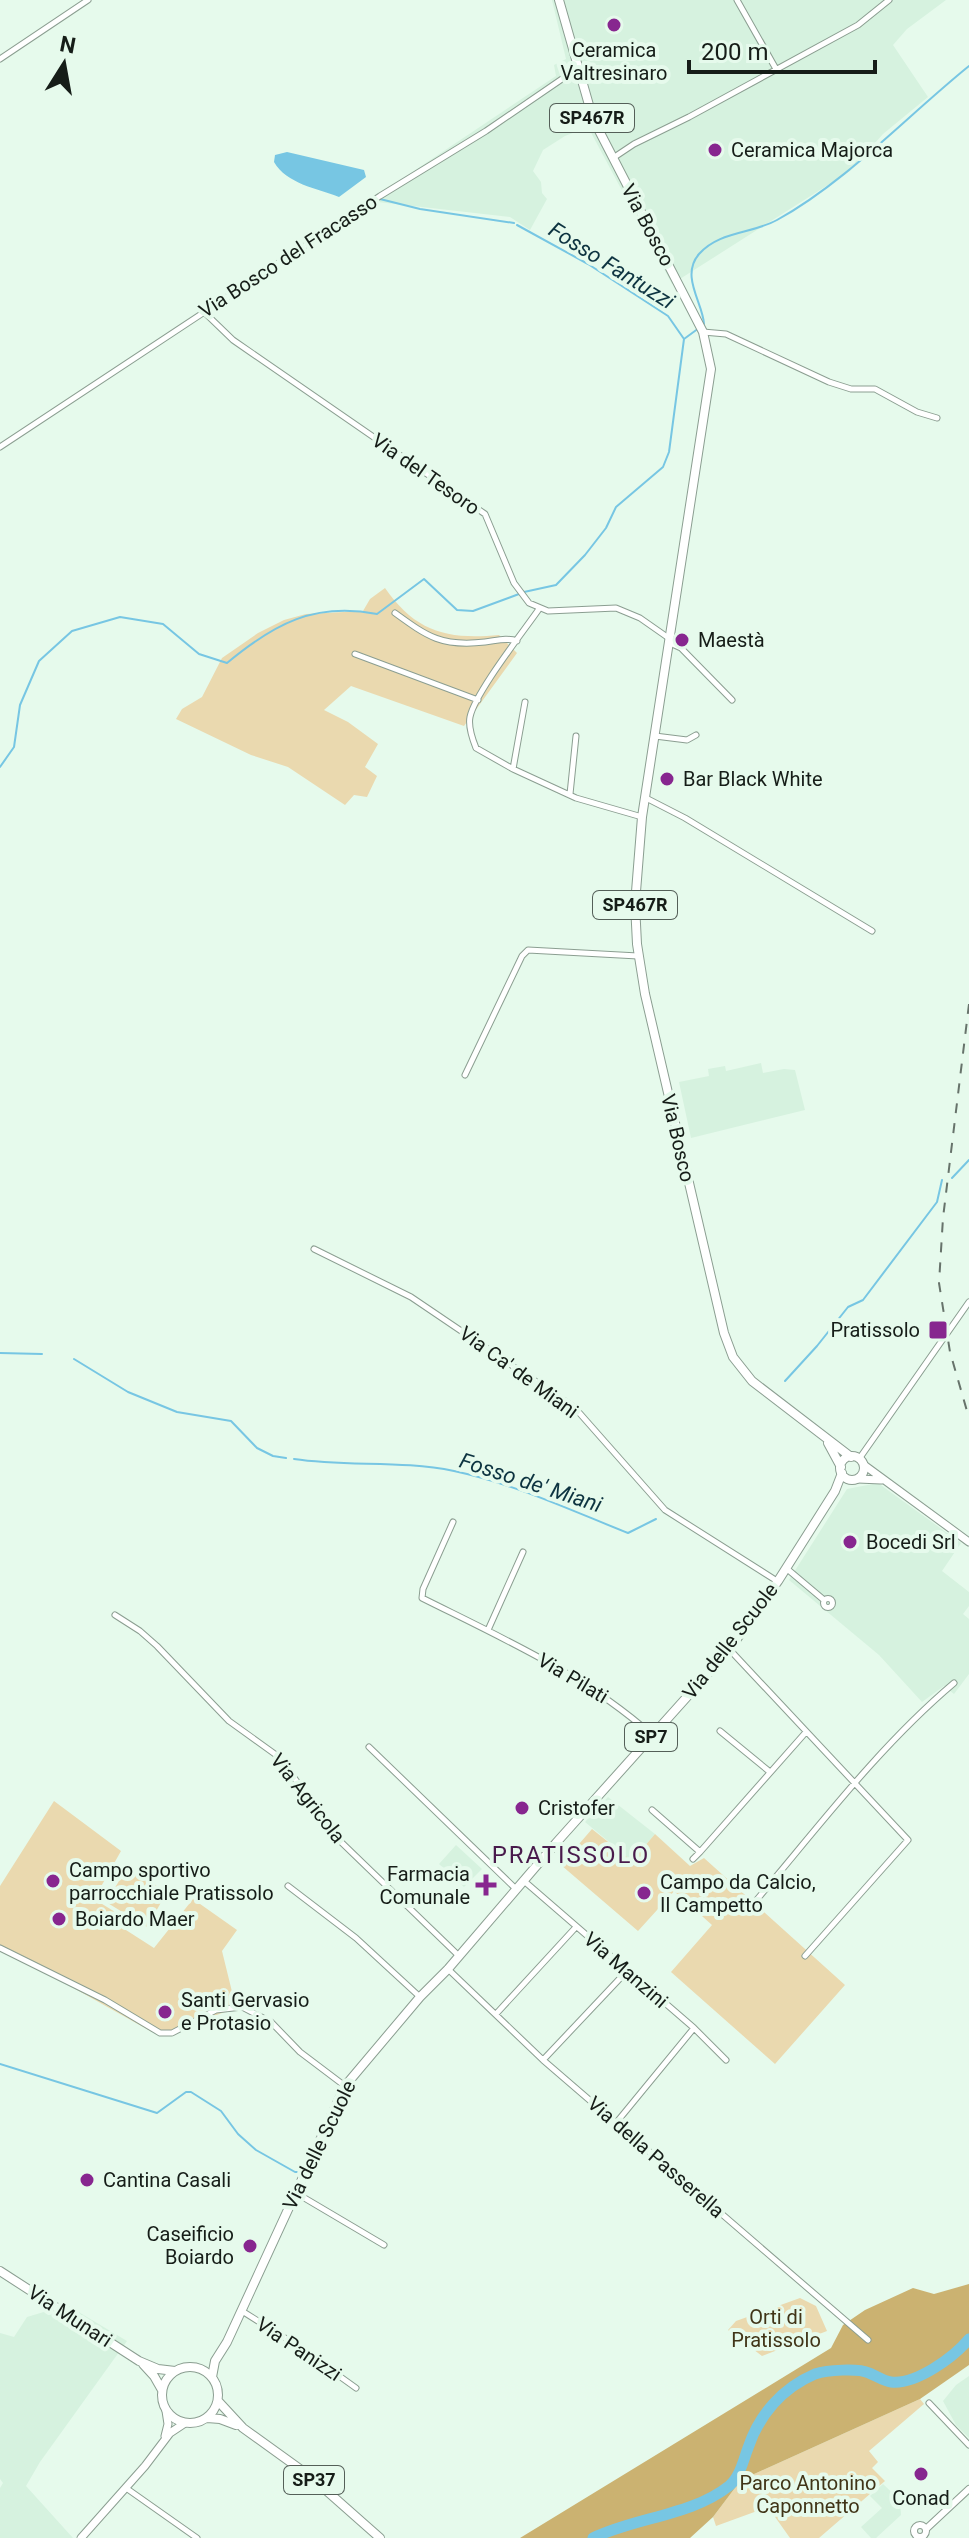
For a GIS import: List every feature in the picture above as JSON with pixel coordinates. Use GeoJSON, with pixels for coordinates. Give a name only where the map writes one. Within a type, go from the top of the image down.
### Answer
{"type":"FeatureCollection","features":[{"type":"Feature","properties":{"kind":"main road","name":"Via Bosco"},"geometry":{"type":"LineString","coordinates":[[559,0],[593,119],[703,331],[711,369],[642,817],[635,891],[639,956],[727,1343],[740,1369],[752,1381],[822,1436],[969,1542]]}},
{"type":"Feature","properties":{"kind":"main road","name":"Via Bosco"},"geometry":{"type":"LineString","coordinates":[[822,1436],[846,1478],[874,1478],[887,1482]]}},
{"type":"Feature","properties":{"kind":"main road"},"geometry":{"type":"LineString","coordinates":[[841,1470],[845,1460],[858,1460],[863,1473],[856,1479]]}},
{"type":"Feature","properties":{"kind":"main road","name":"Via delle Scuole"},"geometry":{"type":"LineString","coordinates":[[212,2377],[215,2361],[345,2086],[420,1997],[729,1650],[778,1581],[835,1491],[841,1470]]}},
{"type":"Feature","properties":{"kind":"main road","name":"Via delle Scuole"},"geometry":{"type":"LineString","coordinates":[[835,1491],[856,1479]]}},
{"type":"Feature","properties":{"kind":"main road","name":"Via Munari"},"geometry":{"type":"LineString","coordinates":[[0,2271],[139,2361],[158,2369],[175,2371]]}},
{"type":"Feature","properties":{"kind":"main road"},"geometry":{"type":"LineString","coordinates":[[163,2442],[168,2424],[162,2390],[167,2377],[184,2367],[207,2363],[220,2352]]}},
{"type":"Feature","properties":{"kind":"main road","name":"Via Munari"},"geometry":{"type":"LineString","coordinates":[[139,2361],[154,2376],[162,2390]]}},
{"type":"Feature","properties":{"kind":"main road"},"geometry":{"type":"LineString","coordinates":[[81,2538],[175,2428],[206,2418],[218,2401],[218,2389],[212,2377],[196,2367]]}},
{"type":"Feature","properties":{"kind":"main road","name":"SP37"},"geometry":{"type":"LineString","coordinates":[[218,2401],[243,2428],[311,2477],[380,2538]]}},
{"type":"Feature","properties":{"kind":"main road"},"geometry":{"type":"LineString","coordinates":[[166,2411],[185,2423]]}},
{"type":"Feature","properties":{"kind":"main road","name":"SP37"},"geometry":{"type":"LineString","coordinates":[[206,2418],[220,2419],[243,2428]]}},
{"type":"Feature","properties":{"kind":"street"},"geometry":{"type":"LineString","coordinates":[[0,59],[88,0]]}},
{"type":"Feature","properties":{"kind":"street"},"geometry":{"type":"LineString","coordinates":[[737,0],[776,69]]}},
{"type":"Feature","properties":{"kind":"street"},"geometry":{"type":"LineString","coordinates":[[613,159],[634,144],[858,25],[889,0]]}},
{"type":"Feature","properties":{"kind":"street","name":"Via Bosco del Fracasso"},"geometry":{"type":"LineString","coordinates":[[0,447],[578,68]]}},
{"type":"Feature","properties":{"kind":"street","name":"Via del Tesoro"},"geometry":{"type":"LineString","coordinates":[[204,312],[233,340],[485,514],[514,583],[529,603],[539,609]]}},
{"type":"Feature","properties":{"kind":"street"},"geometry":{"type":"LineString","coordinates":[[703,331],[726,334],[829,382],[851,389],[875,389],[917,412],[937,418]]}},
{"type":"Feature","properties":{"kind":"street"},"geometry":{"type":"LineString","coordinates":[[642,817],[584,801],[513,769],[476,748],[470,717],[478,700],[539,609],[616,608],[640,618],[681,648],[732,700]]}},
{"type":"Feature","properties":{"kind":"street"},"geometry":{"type":"LineString","coordinates":[[395,613],[432,638],[455,645],[509,638],[517,641]]}},
{"type":"Feature","properties":{"kind":"street"},"geometry":{"type":"LineString","coordinates":[[355,654],[478,700]]}},
{"type":"Feature","properties":{"kind":"street"},"geometry":{"type":"LineString","coordinates":[[513,769],[525,702]]}},
{"type":"Feature","properties":{"kind":"street"},"geometry":{"type":"LineString","coordinates":[[655,736],[687,740],[696,735]]}},
{"type":"Feature","properties":{"kind":"street"},"geometry":{"type":"LineString","coordinates":[[570,794],[576,736]]}},
{"type":"Feature","properties":{"kind":"street"},"geometry":{"type":"LineString","coordinates":[[645,797],[872,931]]}},
{"type":"Feature","properties":{"kind":"street"},"geometry":{"type":"LineString","coordinates":[[465,1075],[522,956],[528,950],[639,956]]}},
{"type":"Feature","properties":{"kind":"street","name":"Via Ca' de Miani"},"geometry":{"type":"LineString","coordinates":[[314,1249],[411,1297],[575,1408],[665,1510],[778,1581]]}},
{"type":"Feature","properties":{"kind":"street"},"geometry":{"type":"LineString","coordinates":[[858,1460],[969,1302]]}},
{"type":"Feature","properties":{"kind":"street","name":"Via Pilati"},"geometry":{"type":"LineString","coordinates":[[453,1522],[423,1589],[422,1598],[488,1630],[618,1705],[652,1735]]}},
{"type":"Feature","properties":{"kind":"street"},"geometry":{"type":"LineString","coordinates":[[488,1630],[523,1552]]}},
{"type":"Feature","properties":{"kind":"street"},"geometry":{"type":"LineString","coordinates":[[786,1568],[824,1600]]}},
{"type":"Feature","properties":{"kind":"street","name":"Via Agricola"},"geometry":{"type":"LineString","coordinates":[[115,1615],[157,1646],[229,1721],[279,1757],[340,1841],[459,1956]]}},
{"type":"Feature","properties":{"kind":"street"},"geometry":{"type":"LineString","coordinates":[[729,1650],[908,1840],[805,1956]]}},
{"type":"Feature","properties":{"kind":"street"},"geometry":{"type":"LineString","coordinates":[[748,1910],[855,1784],[931,1703],[954,1683]]}},
{"type":"Feature","properties":{"kind":"street"},"geometry":{"type":"LineString","coordinates":[[720,1731],[770,1772]]}},
{"type":"Feature","properties":{"kind":"street"},"geometry":{"type":"LineString","coordinates":[[693,1859],[806,1732]]}},
{"type":"Feature","properties":{"kind":"street"},"geometry":{"type":"LineString","coordinates":[[369,1747],[516,1889]]}},
{"type":"Feature","properties":{"kind":"street"},"geometry":{"type":"LineString","coordinates":[[652,1810],[700,1852]]}},
{"type":"Feature","properties":{"kind":"street","name":"Via Manzini"},"geometry":{"type":"LineString","coordinates":[[523,1881],[694,2028],[726,2060]]}},
{"type":"Feature","properties":{"kind":"street"},"geometry":{"type":"LineString","coordinates":[[288,1886],[356,1938],[420,1997]]}},
{"type":"Feature","properties":{"kind":"street"},"geometry":{"type":"LineString","coordinates":[[496,2014],[576,1927]]}},
{"type":"Feature","properties":{"kind":"street"},"geometry":{"type":"LineString","coordinates":[[0,1948],[105,2000],[160,2033],[172,2033],[216,2010],[242,2007],[271,2022],[300,2052],[345,2086]]}},
{"type":"Feature","properties":{"kind":"street","name":"Via della Passerella"},"geometry":{"type":"LineString","coordinates":[[448,1969],[543,2060],[868,2340]]}},
{"type":"Feature","properties":{"kind":"street"},"geometry":{"type":"LineString","coordinates":[[543,2060],[626,1972]]}},
{"type":"Feature","properties":{"kind":"street"},"geometry":{"type":"LineString","coordinates":[[616,2123],[694,2028]]}},
{"type":"Feature","properties":{"kind":"street"},"geometry":{"type":"LineString","coordinates":[[295,2193],[384,2245]]}},
{"type":"Feature","properties":{"kind":"street","name":"Via Panizzi"},"geometry":{"type":"LineString","coordinates":[[241,2310],[356,2388]]}},
{"type":"Feature","properties":{"kind":"street"},"geometry":{"type":"LineString","coordinates":[[929,2403],[969,2445]]}},
{"type":"Feature","properties":{"kind":"street"},"geometry":{"type":"LineString","coordinates":[[126,2488],[197,2538]]}},
{"type":"Feature","properties":{"kind":"street"},"geometry":{"type":"LineString","coordinates":[[921,2536],[969,2489]]}},
{"type":"Feature","properties":{"kind":"shaded area"},"geometry":{"type":"Polygon","coordinates":[[[552,0],[946,0],[907,29],[893,45],[928,97],[883,134],[850,171],[672,284],[588,127],[565,136],[543,150],[533,171],[547,199],[530,230],[510,217],[369,201],[556,76],[554,65],[566,59],[552,0]]]}},
{"type":"Feature","properties":{"kind":"shaded area"},"geometry":{"type":"Polygon","coordinates":[[[761,1063],[763,1073],[795,1070],[805,1110],[691,1138],[679,1082],[709,1076],[708,1069],[725,1066],[726,1071],[761,1063]]]}},
{"type":"Feature","properties":{"kind":"shaded area"},"geometry":{"type":"Polygon","coordinates":[[[878,1483],[961,1543],[942,1571],[969,1592],[969,1606],[963,1614],[969,1619],[969,1674],[954,1694],[944,1686],[922,1702],[879,1655],[789,1580],[847,1489],[878,1483]]]}},
{"type":"Feature","properties":{"kind":"shaded area"},"geometry":{"type":"Polygon","coordinates":[[[608,1797],[655,1834],[632,1861],[585,1822],[608,1797]]]}},
{"type":"Feature","properties":{"kind":"shaded area"},"geometry":{"type":"Polygon","coordinates":[[[456,1845],[482,1869],[464,1887],[439,1864],[456,1845]]]}},
{"type":"Feature","properties":{"kind":"shaded area"},"geometry":{"type":"Polygon","coordinates":[[[969,2284],[969,2365],[920,2399],[741,2480],[713,2517],[690,2538],[520,2538],[831,2348],[843,2325],[865,2310],[913,2288],[934,2294],[969,2284]]]}},
{"type":"Feature","properties":{"kind":"shaded area"},"geometry":{"type":"Polygon","coordinates":[[[67,2305],[127,2341],[26,2486],[73,2538],[0,2538],[0,2488],[3,2483],[0,2479],[0,2333],[14,2337],[27,2317],[67,2305]]]}},
{"type":"Feature","properties":{"kind":"shaded area"},"geometry":{"type":"Polygon","coordinates":[[[969,2376],[969,2438],[956,2425],[943,2401],[956,2385],[969,2376]]]}},
{"type":"Feature","properties":{"kind":"shaded area"},"geometry":{"type":"Polygon","coordinates":[[[883,2484],[900,2500],[901,2515],[876,2538],[871,2538],[861,2527],[882,2508],[870,2496],[883,2484]]]}},
{"type":"Feature","properties":{"kind":"green space"},"geometry":{"type":"Polygon","coordinates":[[[385,588],[408,614],[433,630],[463,636],[499,635],[517,653],[464,726],[351,686],[324,710],[348,722],[378,744],[365,767],[377,776],[367,797],[354,795],[345,805],[288,767],[251,755],[176,719],[182,709],[202,697],[222,658],[258,633],[284,620],[306,614],[363,611],[370,599],[385,588]]]}},
{"type":"Feature","properties":{"kind":"green space","name":"Boiardo Maer"},"geometry":{"type":"Polygon","coordinates":[[[54,1801],[121,1851],[94,1899],[120,1915],[115,1923],[154,1948],[193,1899],[237,1930],[222,1951],[236,2008],[172,2031],[152,2032],[0,1945],[0,1886],[54,1801]]]}},
{"type":"Feature","properties":{"kind":"green space"},"geometry":{"type":"Polygon","coordinates":[[[592,1829],[632,1861],[655,1834],[690,1866],[704,1858],[845,1985],[775,2064],[671,1972],[712,1925],[675,1892],[677,1888],[638,1931],[561,1865],[592,1829]]]}},
{"type":"Feature","properties":{"kind":"green space"},"geometry":{"type":"Polygon","coordinates":[[[127,1868],[167,1892],[147,1927],[106,1902],[127,1868]]]}},
{"type":"Feature","properties":{"kind":"green space","name":"Orti di Pratissolo"},"geometry":{"type":"Polygon","coordinates":[[[800,2298],[816,2306],[827,2331],[762,2356],[728,2330],[736,2321],[800,2298]]]}},
{"type":"Feature","properties":{"kind":"green space","name":"Parco Antonino Caponnetto"},"geometry":{"type":"Polygon","coordinates":[[[920,2399],[924,2404],[869,2451],[878,2462],[872,2468],[885,2481],[819,2538],[790,2538],[768,2507],[716,2526],[713,2517],[741,2480],[920,2399]]]}},
{"type":"Feature","properties":{"kind":"water"},"geometry":{"type":"Polygon","coordinates":[[[287,152],[364,170],[366,177],[339,197],[286,175],[274,162],[275,155],[287,152]]]}},
{"type":"Feature","properties":{"kind":"waterway","name":"Fosso Fantuzzi"},"geometry":{"type":"LineString","coordinates":[[704,324],[692,280],[694,262],[699,254],[716,241],[767,225],[803,205],[852,168],[969,66]]}},
{"type":"Feature","properties":{"kind":"waterway","name":"Fosso Fantuzzi"},"geometry":{"type":"LineString","coordinates":[[380,199],[420,209],[514,223]]}},
{"type":"Feature","properties":{"kind":"waterway","name":"Fosso Fantuzzi"},"geometry":{"type":"LineString","coordinates":[[517,225],[588,264],[668,316],[684,339],[699,328]]}},
{"type":"Feature","properties":{"kind":"waterway"},"geometry":{"type":"LineString","coordinates":[[524,592],[556,585],[606,528],[616,507],[663,467],[669,452],[684,339]]}},
{"type":"Feature","properties":{"kind":"waterway"},"geometry":{"type":"LineString","coordinates":[[0,767],[14,747],[20,705],[39,661],[72,631],[120,617],[163,624],[199,654],[227,663],[261,637],[296,619],[334,611],[377,614],[424,579],[457,610],[473,611],[519,594]]}},
{"type":"Feature","properties":{"kind":"waterway","name":"Fosso de' Miani"},"geometry":{"type":"LineString","coordinates":[[952,1178],[969,1160]]}},
{"type":"Feature","properties":{"kind":"waterway","name":"Fosso de' Miani"},"geometry":{"type":"LineString","coordinates":[[785,1381],[848,1307],[863,1300],[937,1202],[942,1180]]}},
{"type":"Feature","properties":{"kind":"waterway","name":"Fosso de' Miani"},"geometry":{"type":"LineString","coordinates":[[0,1353],[42,1354]]}},
{"type":"Feature","properties":{"kind":"waterway","name":"Fosso de' Miani"},"geometry":{"type":"LineString","coordinates":[[74,1359],[128,1392],[177,1412],[231,1421],[257,1448],[286,1458]]}},
{"type":"Feature","properties":{"kind":"waterway","name":"Fosso de' Miani"},"geometry":{"type":"LineString","coordinates":[[294,1459],[414,1466],[477,1476],[521,1490],[628,1533],[656,1519]]}},
{"type":"Feature","properties":{"kind":"waterway"},"geometry":{"type":"LineString","coordinates":[[0,2064],[157,2113],[186,2092],[191,2092],[221,2111],[238,2134],[256,2150],[300,2172]]}},
{"type":"Feature","properties":{"kind":"waterway"},"geometry":{"type":"LineString","coordinates":[[593,2538],[698,2504],[729,2486],[739,2473],[758,2424],[782,2395],[803,2380],[815,2374],[850,2370],[901,2382],[934,2368],[969,2339]]}},
{"type":"Feature","properties":{"kind":"railway"},"geometry":{"type":"LineString","coordinates":[[969,1004],[943,1218],[939,1283],[950,1352],[969,1418]]}},
{"type":"Feature","properties":{"kind":"place","name":"Ceramica Valtresinaro"},"geometry":{"type":"Point","coordinates":[614,25]}},
{"type":"Feature","properties":{"kind":"place","name":"Ceramica Majorca"},"geometry":{"type":"Point","coordinates":[715,150]}},
{"type":"Feature","properties":{"kind":"place","name":"Maestà"},"geometry":{"type":"Point","coordinates":[682,640]}},
{"type":"Feature","properties":{"kind":"place","name":"Bar Black White"},"geometry":{"type":"Point","coordinates":[667,779]}},
{"type":"Feature","properties":{"kind":"place","name":"Pratissolo"},"geometry":{"type":"Point","coordinates":[938,1330]}},
{"type":"Feature","properties":{"kind":"place","name":"Bocedi Srl"},"geometry":{"type":"Point","coordinates":[850,1542]}},
{"type":"Feature","properties":{"kind":"place","name":"Cristofer"},"geometry":{"type":"Point","coordinates":[522,1808]}},
{"type":"Feature","properties":{"kind":"place","name":"Campo sportivo parrocchiale Pratissolo"},"geometry":{"type":"Point","coordinates":[53,1881]}},
{"type":"Feature","properties":{"kind":"place","name":"Farmacia Comunale"},"geometry":{"type":"Point","coordinates":[486,1885]}},
{"type":"Feature","properties":{"kind":"place","name":"Campo da Calcio, Il Campetto"},"geometry":{"type":"Point","coordinates":[644,1893]}},
{"type":"Feature","properties":{"kind":"place","name":"Boiardo Maer"},"geometry":{"type":"Point","coordinates":[59,1919]}},
{"type":"Feature","properties":{"kind":"place","name":"Santi Gervasio e Protasio"},"geometry":{"type":"Point","coordinates":[165,2012]}},
{"type":"Feature","properties":{"kind":"place","name":"Cantina Casali"},"geometry":{"type":"Point","coordinates":[87,2180]}},
{"type":"Feature","properties":{"kind":"place","name":"Caseificio Boiardo"},"geometry":{"type":"Point","coordinates":[250,2246]}},
{"type":"Feature","properties":{"kind":"place","name":"Conad"},"geometry":{"type":"Point","coordinates":[921,2474]}},
{"type":"Feature","properties":{"kind":"district","name":"PRATISSOLO"},"geometry":{"type":"Point","coordinates":[571,1855]}}]}
